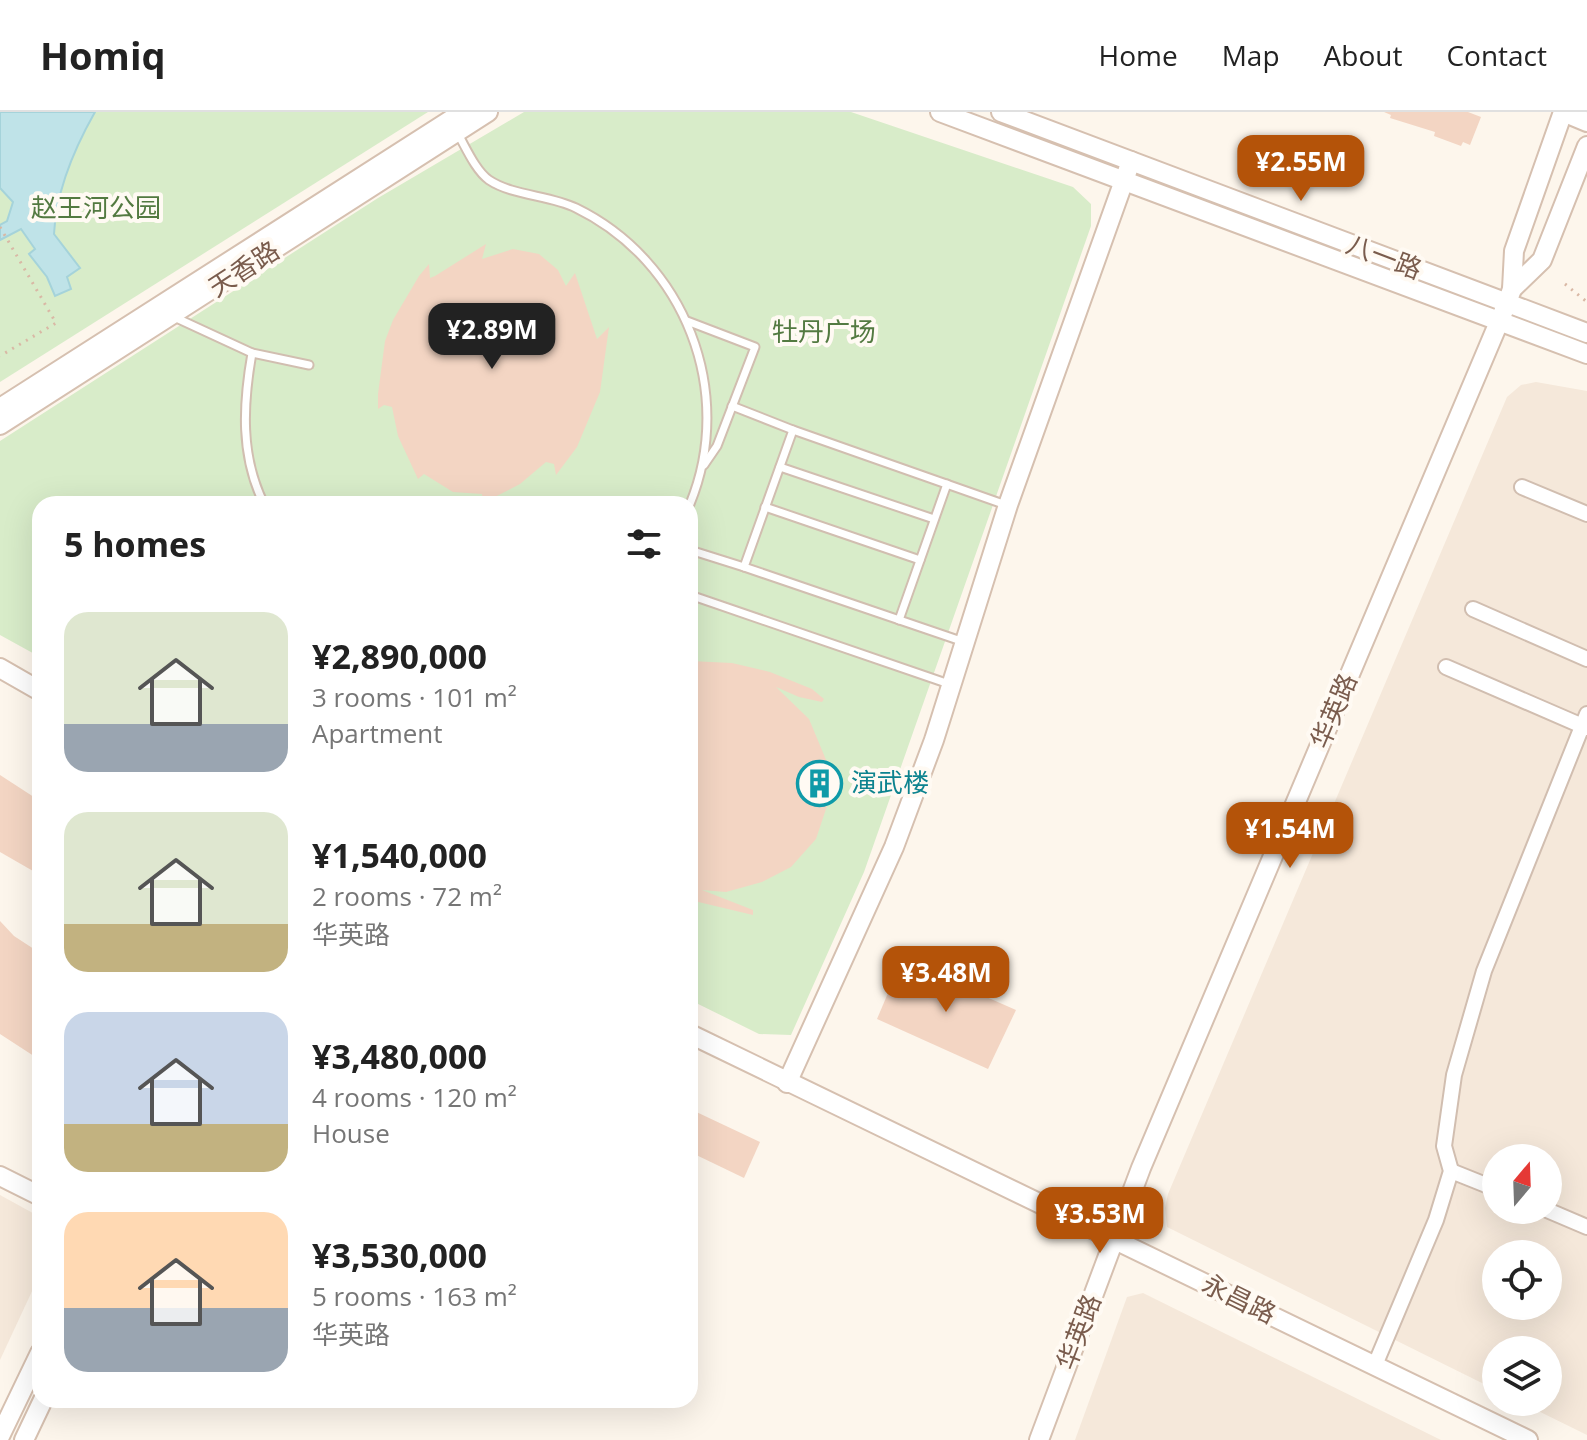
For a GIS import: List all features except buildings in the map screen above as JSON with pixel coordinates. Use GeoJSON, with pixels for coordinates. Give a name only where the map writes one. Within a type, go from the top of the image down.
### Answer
{"type":"FeatureCollection","features":[{"type":"Feature","properties":{"kind":"main road","name":"天香路"},"geometry":{"type":"LineString","coordinates":[[0,425],[162,313],[457,122],[488,112]]}},
{"type":"Feature","properties":{"kind":"main road"},"geometry":{"type":"LineString","coordinates":[[940,112],[1587,354]]}},
{"type":"Feature","properties":{"kind":"main road","name":"八一路"},"geometry":{"type":"LineString","coordinates":[[1001,112],[1509,296],[1587,333]]}},
{"type":"Feature","properties":{"kind":"main road"},"geometry":{"type":"LineString","coordinates":[[1563,112],[1587,122]]}},
{"type":"Feature","properties":{"kind":"main road","name":"华英路"},"geometry":{"type":"LineString","coordinates":[[1039,1440],[1141,1168],[1509,296],[1514,251],[1563,112]]}},
{"type":"Feature","properties":{"kind":"main road"},"geometry":{"type":"LineString","coordinates":[[1509,296],[1542,260],[1587,146]]}},
{"type":"Feature","properties":{"kind":"main road"},"geometry":{"type":"LineString","coordinates":[[787,1083],[894,847],[1008,505],[1131,161]]}},
{"type":"Feature","properties":{"kind":"main road","name":"天香路"},"geometry":{"type":"LineString","coordinates":[[0,408],[162,313]]}},
{"type":"Feature","properties":{"kind":"main road"},"geometry":{"type":"LineString","coordinates":[[0,668],[32,686]]}},
{"type":"Feature","properties":{"kind":"main road","name":"永昌路"},"geometry":{"type":"LineString","coordinates":[[698,1038],[1528,1440]]}},
{"type":"Feature","properties":{"kind":"main road"},"geometry":{"type":"LineString","coordinates":[[0,1176],[32,1192]]}},
{"type":"Feature","properties":{"kind":"main road"},"geometry":{"type":"LineString","coordinates":[[0,1436],[32,1370]]}},
{"type":"Feature","properties":{"kind":"main road"},"geometry":{"type":"LineString","coordinates":[[24,1440],[39,1408]]}},
{"type":"Feature","properties":{"kind":"street"},"geometry":{"type":"LineString","coordinates":[[1522,487],[1587,514]]}},
{"type":"Feature","properties":{"kind":"street"},"geometry":{"type":"LineString","coordinates":[[1473,609],[1587,659]]}},
{"type":"Feature","properties":{"kind":"street"},"geometry":{"type":"LineString","coordinates":[[1375,1365],[1436,1220],[1451,1171],[1444,1146],[1454,1075],[1484,971],[1585,722],[1446,667]]}},
{"type":"Feature","properties":{"kind":"street"},"geometry":{"type":"LineString","coordinates":[[1451,1171],[1482,1183]]}},
{"type":"Feature","properties":{"kind":"street"},"geometry":{"type":"LineString","coordinates":[[1562,1216],[1587,1227]]}},
{"type":"Feature","properties":{"kind":"lane"},"geometry":{"type":"LineString","coordinates":[[457,122],[487,179],[575,207],[643,255],[663,279],[687,321],[701,354],[708,433],[702,468],[693,496]]}},
{"type":"Feature","properties":{"kind":"lane"},"geometry":{"type":"LineString","coordinates":[[162,313],[252,353],[309,365]]}},
{"type":"Feature","properties":{"kind":"lane"},"geometry":{"type":"LineString","coordinates":[[687,321],[755,347],[717,446],[702,468]]}},
{"type":"Feature","properties":{"kind":"lane"},"geometry":{"type":"LineString","coordinates":[[252,353],[244,407],[247,447],[260,496]]}},
{"type":"Feature","properties":{"kind":"lane"},"geometry":{"type":"LineString","coordinates":[[732,406],[1008,505]]}},
{"type":"Feature","properties":{"kind":"lane"},"geometry":{"type":"LineString","coordinates":[[744,567],[793,430]]}},
{"type":"Feature","properties":{"kind":"lane"},"geometry":{"type":"LineString","coordinates":[[780,467],[934,519]]}},
{"type":"Feature","properties":{"kind":"lane"},"geometry":{"type":"LineString","coordinates":[[899,620],[947,484]]}},
{"type":"Feature","properties":{"kind":"lane"},"geometry":{"type":"LineString","coordinates":[[765,507],[920,560]]}},
{"type":"Feature","properties":{"kind":"lane"},"geometry":{"type":"LineString","coordinates":[[698,553],[964,642]]}},
{"type":"Feature","properties":{"kind":"lane"},"geometry":{"type":"LineString","coordinates":[[698,598],[950,685]]}},
{"type":"Feature","properties":{"kind":"path"},"geometry":{"type":"LineString","coordinates":[[0,227],[9,237],[56,323],[0,356]]}},
{"type":"Feature","properties":{"kind":"path"},"geometry":{"type":"LineString","coordinates":[[1565,284],[1587,302]]}},
{"type":"Feature","properties":{"kind":"shaded area"},"geometry":{"type":"Polygon","coordinates":[[[1536,382],[1587,391],[1587,1435],[1548,1416],[1562,1416],[1562,1336],[1482,1336],[1482,1383],[1167,1227],[1165,1208],[1168,1194],[1507,397],[1521,385],[1536,382]]]}},
{"type":"Feature","properties":{"kind":"shaded area"},"geometry":{"type":"Polygon","coordinates":[[[0,1195],[32,1213],[32,1291],[0,1360],[0,1195]]]}},
{"type":"Feature","properties":{"kind":"shaded area"},"geometry":{"type":"Polygon","coordinates":[[[1143,1293],[1441,1440],[1075,1440],[1127,1297],[1143,1293]]]}},
{"type":"Feature","properties":{"kind":"green space","name":"赵王河公园"},"geometry":{"type":"Polygon","coordinates":[[[0,112],[428,112],[0,382],[0,112]]]}},
{"type":"Feature","properties":{"kind":"green space","name":"牡丹广场"},"geometry":{"type":"Polygon","coordinates":[[[524,112],[851,112],[1073,187],[1091,204],[1091,226],[864,872],[791,1035],[759,1034],[698,1004],[698,496],[32,496],[32,653],[0,635],[0,441],[378,198],[524,112]]]}},
{"type":"Feature","properties":{"kind":"water"},"geometry":{"type":"Polygon","coordinates":[[[0,112],[95,112],[67,171],[55,218],[54,234],[80,268],[67,277],[71,289],[55,296],[47,277],[29,254],[35,249],[21,229],[0,240],[0,225],[7,221],[13,202],[0,188],[0,112]]]}},
{"type":"Feature","properties":{"kind":"place","name":"演武楼"},"geometry":{"type":"Point","coordinates":[820,783]}}]}
